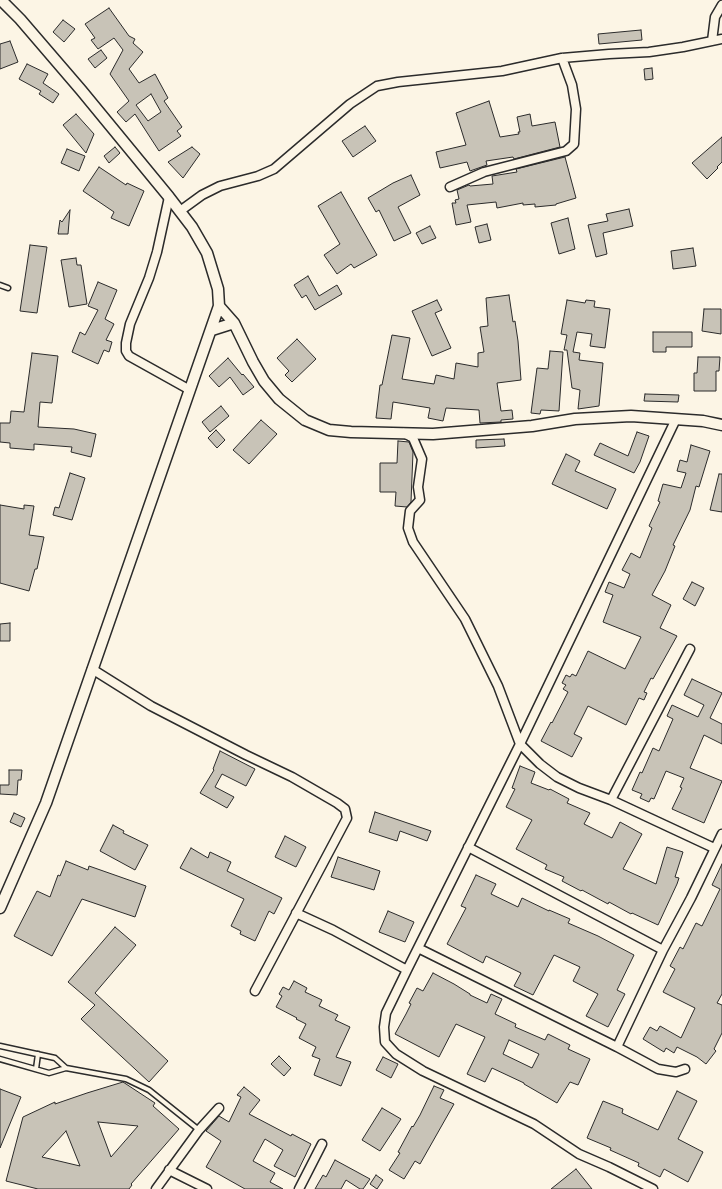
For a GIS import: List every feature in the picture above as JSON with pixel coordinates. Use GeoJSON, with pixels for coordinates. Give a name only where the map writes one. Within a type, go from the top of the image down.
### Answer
{"type":"FeatureCollection","features":[{"type":"Feature","properties":{"kind":"street"},"geometry":{"type":"LineString","coordinates":[[0,908],[3,890],[46,803],[212,330],[219,306],[218,289],[207,253],[192,227],[81,90],[20,19],[1,0]]}},
{"type":"Feature","properties":{"kind":"street"},"geometry":{"type":"LineString","coordinates":[[712,41],[715,17],[722,5]]}},
{"type":"Feature","properties":{"kind":"street"},"geometry":{"type":"LineString","coordinates":[[180,211],[202,195],[220,186],[258,176],[274,170],[350,104],[377,86],[398,82],[502,71],[562,58],[649,52],[722,39]]}},
{"type":"Feature","properties":{"kind":"street"},"geometry":{"type":"LineString","coordinates":[[450,187],[484,172],[566,150],[574,144],[576,109],[572,85],[562,58]]}},
{"type":"Feature","properties":{"kind":"street"},"geometry":{"type":"LineString","coordinates":[[169,197],[157,252],[149,278],[130,324],[126,342],[126,351],[129,356],[190,390]]}},
{"type":"Feature","properties":{"kind":"street"},"geometry":{"type":"LineString","coordinates":[[219,306],[234,323],[264,381],[279,399],[306,420],[329,430],[433,434],[532,426],[575,419],[631,416],[703,421],[722,425]]}},
{"type":"Feature","properties":{"kind":"street"},"geometry":{"type":"LineString","coordinates":[[212,330],[234,323]]}},
{"type":"Feature","properties":{"kind":"street"},"geometry":{"type":"LineString","coordinates":[[652,1189],[609,1167],[579,1154],[534,1124],[423,1071],[396,1054],[385,1042],[384,1028],[386,1014],[407,970],[520,744],[676,419]]}},
{"type":"Feature","properties":{"kind":"street"},"geometry":{"type":"LineString","coordinates":[[403,432],[413,438],[422,459],[418,487],[420,500],[410,511],[408,528],[413,542],[465,619],[498,686],[520,744],[540,764],[557,777],[579,788],[611,800],[714,848]]}},
{"type":"Feature","properties":{"kind":"street"},"geometry":{"type":"LineString","coordinates":[[611,800],[690,649]]}},
{"type":"Feature","properties":{"kind":"street"},"geometry":{"type":"LineString","coordinates":[[92,669],[151,706],[292,777],[345,809],[347,818],[255,991]]}},
{"type":"Feature","properties":{"kind":"street"},"geometry":{"type":"LineString","coordinates":[[617,1047],[663,950],[691,898],[722,834]]}},
{"type":"Feature","properties":{"kind":"street"},"geometry":{"type":"LineString","coordinates":[[468,847],[663,950]]}},
{"type":"Feature","properties":{"kind":"street"},"geometry":{"type":"LineString","coordinates":[[296,913],[334,930],[407,970]]}},
{"type":"Feature","properties":{"kind":"street"},"geometry":{"type":"LineString","coordinates":[[418,948],[658,1069],[676,1072],[685,1069]]}},
{"type":"Feature","properties":{"kind":"street"},"geometry":{"type":"LineString","coordinates":[[156,1189],[199,1130],[219,1108]]}},
{"type":"Feature","properties":{"kind":"street"},"geometry":{"type":"LineString","coordinates":[[299,1189],[322,1144]]}},
{"type":"Feature","properties":{"kind":"street"},"geometry":{"type":"LineString","coordinates":[[169,1170],[208,1189]]}},
{"type":"Feature","properties":{"kind":"lane"},"geometry":{"type":"LineString","coordinates":[[0,285],[8,288]]}},
{"type":"Feature","properties":{"kind":"lane"},"geometry":{"type":"LineString","coordinates":[[0,1046],[55,1058],[66,1068]]}},
{"type":"Feature","properties":{"kind":"lane"},"geometry":{"type":"LineString","coordinates":[[36,1069],[38,1054]]}},
{"type":"Feature","properties":{"kind":"lane"},"geometry":{"type":"LineString","coordinates":[[0,1059],[49,1073],[66,1068],[126,1079],[149,1090],[199,1130]]}},
{"type":"Feature","properties":{"kind":"building"},"geometry":{"type":"Polygon","coordinates":[[[109,8],[129,36],[135,39],[133,43],[143,52],[129,69],[139,83],[155,74],[168,98],[164,101],[182,127],[177,131],[181,136],[159,151],[135,114],[126,122],[117,112],[129,101],[110,74],[123,50],[114,38],[98,49],[91,40],[95,38],[85,24],[109,8]],[[151,94],[136,105],[148,121],[161,112],[151,94]]]}},
{"type":"Feature","properties":{"kind":"building"},"geometry":{"type":"Polygon","coordinates":[[[63,20],[75,29],[64,42],[53,32],[63,20]]]}},
{"type":"Feature","properties":{"kind":"building"},"geometry":{"type":"Polygon","coordinates":[[[641,30],[642,40],[599,44],[598,34],[641,30]]]}},
{"type":"Feature","properties":{"kind":"building"},"geometry":{"type":"Polygon","coordinates":[[[10,41],[18,62],[0,69],[0,44],[10,41]]]}},
{"type":"Feature","properties":{"kind":"building"},"geometry":{"type":"Polygon","coordinates":[[[101,50],[107,58],[95,68],[88,59],[101,50]]]}},
{"type":"Feature","properties":{"kind":"building"},"geometry":{"type":"Polygon","coordinates":[[[27,64],[48,74],[43,83],[59,94],[53,103],[39,94],[41,91],[19,79],[27,64]]]}},
{"type":"Feature","properties":{"kind":"building"},"geometry":{"type":"Polygon","coordinates":[[[652,68],[653,79],[645,80],[644,69],[652,68]]]}},
{"type":"Feature","properties":{"kind":"building"},"geometry":{"type":"Polygon","coordinates":[[[489,101],[500,137],[519,134],[518,132],[520,132],[517,117],[530,114],[532,126],[555,122],[560,147],[514,159],[513,157],[486,161],[487,165],[470,171],[467,162],[440,168],[436,152],[466,145],[456,113],[489,101]]]}},
{"type":"Feature","properties":{"kind":"building"},"geometry":{"type":"Polygon","coordinates":[[[76,114],[94,134],[86,153],[63,125],[76,114]]]}},
{"type":"Feature","properties":{"kind":"building"},"geometry":{"type":"Polygon","coordinates":[[[365,126],[376,141],[353,157],[342,141],[365,126]]]}},
{"type":"Feature","properties":{"kind":"building"},"geometry":{"type":"Polygon","coordinates":[[[722,137],[722,162],[707,179],[692,163],[722,137]]]}},
{"type":"Feature","properties":{"kind":"building"},"geometry":{"type":"Polygon","coordinates":[[[115,147],[120,153],[109,163],[104,156],[115,147]]]}},
{"type":"Feature","properties":{"kind":"building"},"geometry":{"type":"Polygon","coordinates":[[[192,147],[200,154],[183,178],[168,162],[192,147]]]}},
{"type":"Feature","properties":{"kind":"building"},"geometry":{"type":"Polygon","coordinates":[[[67,149],[85,156],[79,171],[61,163],[67,149]]]}},
{"type":"Feature","properties":{"kind":"building"},"geometry":{"type":"Polygon","coordinates":[[[565,157],[576,198],[556,205],[535,207],[535,204],[523,205],[523,203],[497,208],[496,202],[467,205],[471,222],[456,225],[452,203],[456,203],[455,200],[459,199],[457,190],[469,185],[493,184],[492,176],[517,172],[516,169],[565,157]]]}},
{"type":"Feature","properties":{"kind":"building"},"geometry":{"type":"Polygon","coordinates":[[[99,167],[126,185],[127,183],[144,191],[129,226],[111,218],[114,212],[83,191],[99,167]]]}},
{"type":"Feature","properties":{"kind":"building"},"geometry":{"type":"Polygon","coordinates":[[[411,175],[420,195],[398,207],[411,233],[394,241],[379,210],[376,212],[368,198],[393,183],[411,175]]]}},
{"type":"Feature","properties":{"kind":"building"},"geometry":{"type":"Polygon","coordinates":[[[341,192],[377,255],[354,268],[351,264],[337,274],[324,255],[340,244],[318,206],[341,192]]]}},
{"type":"Feature","properties":{"kind":"building"},"geometry":{"type":"Polygon","coordinates":[[[629,209],[633,226],[603,233],[607,254],[596,257],[588,225],[608,221],[606,214],[629,209]]]}},
{"type":"Feature","properties":{"kind":"building"},"geometry":{"type":"Polygon","coordinates":[[[70,210],[68,234],[58,234],[60,220],[62,222],[70,210]]]}},
{"type":"Feature","properties":{"kind":"building"},"geometry":{"type":"Polygon","coordinates":[[[568,218],[575,249],[559,254],[551,223],[568,218]]]}},
{"type":"Feature","properties":{"kind":"building"},"geometry":{"type":"Polygon","coordinates":[[[487,224],[491,240],[479,243],[475,227],[487,224]]]}},
{"type":"Feature","properties":{"kind":"building"},"geometry":{"type":"Polygon","coordinates":[[[430,226],[436,238],[422,244],[416,233],[430,226]]]}},
{"type":"Feature","properties":{"kind":"building"},"geometry":{"type":"Polygon","coordinates":[[[30,245],[47,247],[37,313],[20,311],[30,245]]]}},
{"type":"Feature","properties":{"kind":"building"},"geometry":{"type":"Polygon","coordinates":[[[693,248],[696,266],[673,269],[671,251],[693,248]]]}},
{"type":"Feature","properties":{"kind":"building"},"geometry":{"type":"Polygon","coordinates":[[[76,258],[77,265],[81,265],[87,304],[69,307],[61,260],[76,258]]]}},
{"type":"Feature","properties":{"kind":"building"},"geometry":{"type":"Polygon","coordinates":[[[308,276],[319,296],[337,285],[342,294],[315,310],[306,295],[302,298],[294,285],[308,276]]]}},
{"type":"Feature","properties":{"kind":"building"},"geometry":{"type":"Polygon","coordinates":[[[98,282],[117,290],[105,319],[114,324],[106,340],[112,342],[109,352],[104,350],[98,364],[72,352],[80,332],[85,335],[98,310],[88,306],[98,282]]]}},
{"type":"Feature","properties":{"kind":"building"},"geometry":{"type":"Polygon","coordinates":[[[509,295],[513,322],[515,321],[518,341],[521,380],[497,383],[501,411],[512,410],[513,419],[501,420],[501,422],[480,423],[479,410],[446,408],[443,421],[428,418],[430,408],[393,402],[391,419],[376,418],[380,385],[382,385],[392,335],[410,338],[402,379],[434,384],[436,375],[454,379],[456,363],[478,367],[478,353],[484,352],[480,327],[488,326],[486,298],[509,295]]]}},
{"type":"Feature","properties":{"kind":"building"},"geometry":{"type":"Polygon","coordinates":[[[437,300],[442,310],[435,313],[451,348],[432,356],[412,311],[437,300]]]}},
{"type":"Feature","properties":{"kind":"building"},"geometry":{"type":"Polygon","coordinates":[[[567,300],[585,303],[586,300],[595,301],[594,307],[610,309],[605,348],[590,346],[592,334],[577,332],[573,352],[580,353],[579,360],[603,363],[599,406],[578,409],[580,390],[572,388],[567,350],[564,350],[567,335],[561,334],[567,300]]]}},
{"type":"Feature","properties":{"kind":"building"},"geometry":{"type":"Polygon","coordinates":[[[704,309],[721,309],[721,334],[702,331],[704,309]]]}},
{"type":"Feature","properties":{"kind":"building"},"geometry":{"type":"Polygon","coordinates":[[[653,332],[692,332],[692,347],[666,347],[666,352],[653,352],[653,332]]]}},
{"type":"Feature","properties":{"kind":"building"},"geometry":{"type":"Polygon","coordinates":[[[297,339],[316,359],[292,382],[285,375],[289,371],[277,358],[297,339]]]}},
{"type":"Feature","properties":{"kind":"building"},"geometry":{"type":"Polygon","coordinates":[[[550,351],[563,352],[559,411],[541,410],[540,414],[531,413],[537,368],[548,369],[550,351]]]}},
{"type":"Feature","properties":{"kind":"building"},"geometry":{"type":"Polygon","coordinates":[[[32,353],[58,356],[52,403],[40,402],[38,427],[74,429],[96,434],[91,457],[71,452],[72,447],[34,444],[34,450],[10,448],[10,443],[0,442],[0,423],[10,423],[11,411],[24,412],[32,353]]]}},
{"type":"Feature","properties":{"kind":"building"},"geometry":{"type":"Polygon","coordinates":[[[698,357],[720,357],[719,371],[716,371],[716,391],[694,391],[694,373],[697,373],[698,357]]]}},
{"type":"Feature","properties":{"kind":"building"},"geometry":{"type":"Polygon","coordinates":[[[228,358],[254,387],[243,395],[230,377],[219,387],[209,376],[228,358]]]}},
{"type":"Feature","properties":{"kind":"building"},"geometry":{"type":"Polygon","coordinates":[[[645,394],[679,395],[678,402],[644,401],[645,394]]]}},
{"type":"Feature","properties":{"kind":"building"},"geometry":{"type":"Polygon","coordinates":[[[221,406],[229,416],[210,432],[202,422],[221,406]]]}},
{"type":"Feature","properties":{"kind":"building"},"geometry":{"type":"Polygon","coordinates":[[[261,420],[277,434],[249,464],[233,450],[261,420]]]}},
{"type":"Feature","properties":{"kind":"building"},"geometry":{"type":"Polygon","coordinates":[[[216,430],[225,440],[217,448],[208,438],[216,430]]]}},
{"type":"Feature","properties":{"kind":"building"},"geometry":{"type":"Polygon","coordinates":[[[637,432],[649,436],[640,462],[634,473],[594,455],[600,443],[628,456],[637,432]]]}},
{"type":"Feature","properties":{"kind":"building"},"geometry":{"type":"Polygon","coordinates":[[[504,439],[505,446],[476,448],[476,440],[504,439]]]}},
{"type":"Feature","properties":{"kind":"building"},"geometry":{"type":"Polygon","coordinates":[[[398,441],[409,442],[413,452],[411,502],[407,507],[395,506],[396,492],[380,492],[380,463],[397,463],[398,441]]]}},
{"type":"Feature","properties":{"kind":"building"},"geometry":{"type":"Polygon","coordinates":[[[691,445],[710,451],[699,487],[696,486],[690,510],[673,545],[675,546],[665,571],[652,595],[671,605],[660,628],[677,636],[653,679],[651,678],[644,692],[647,693],[644,700],[639,698],[626,725],[588,706],[574,734],[582,738],[572,757],[541,741],[568,692],[563,689],[566,685],[562,683],[566,675],[570,677],[572,674],[576,676],[588,651],[625,669],[641,637],[603,622],[613,595],[605,592],[609,582],[624,588],[630,574],[622,570],[631,553],[640,558],[652,528],[649,526],[660,502],[658,501],[663,484],[681,488],[686,473],[677,471],[680,460],[687,462],[691,445]]]}},
{"type":"Feature","properties":{"kind":"building"},"geometry":{"type":"Polygon","coordinates":[[[566,454],[580,461],[575,471],[616,489],[607,509],[552,484],[566,454]]]}},
{"type":"Feature","properties":{"kind":"building"},"geometry":{"type":"Polygon","coordinates":[[[70,473],[85,478],[72,520],[53,515],[55,507],[59,508],[70,473]]]}},
{"type":"Feature","properties":{"kind":"building"},"geometry":{"type":"Polygon","coordinates":[[[719,474],[722,474],[722,512],[710,510],[719,474]]]}},
{"type":"Feature","properties":{"kind":"building"},"geometry":{"type":"Polygon","coordinates":[[[0,505],[24,509],[24,505],[34,506],[29,535],[44,537],[37,569],[35,569],[29,591],[0,583],[0,505]]]}},
{"type":"Feature","properties":{"kind":"building"},"geometry":{"type":"Polygon","coordinates":[[[692,582],[704,588],[695,606],[683,599],[692,582]]]}},
{"type":"Feature","properties":{"kind":"building"},"geometry":{"type":"Polygon","coordinates":[[[10,623],[10,641],[0,641],[0,624],[10,623]]]}},
{"type":"Feature","properties":{"kind":"building"},"geometry":{"type":"Polygon","coordinates":[[[692,679],[722,693],[710,718],[722,724],[722,744],[704,735],[690,768],[722,781],[704,823],[672,809],[682,788],[680,787],[684,778],[666,771],[654,799],[651,798],[649,802],[640,798],[642,794],[632,790],[640,772],[642,773],[653,748],[659,751],[673,719],[667,716],[672,705],[698,717],[704,705],[684,695],[692,679]]]}},
{"type":"Feature","properties":{"kind":"building"},"geometry":{"type":"Polygon","coordinates":[[[220,751],[255,769],[246,786],[222,774],[215,787],[234,797],[227,808],[200,793],[214,770],[213,769],[220,751]]]}},
{"type":"Feature","properties":{"kind":"building"},"geometry":{"type":"Polygon","coordinates":[[[520,766],[535,772],[531,783],[549,790],[550,789],[569,799],[567,803],[590,813],[584,824],[612,838],[620,822],[642,834],[623,869],[656,884],[667,847],[683,852],[675,877],[679,878],[677,884],[658,925],[632,913],[631,914],[609,902],[608,904],[562,881],[564,877],[545,869],[547,865],[516,849],[532,820],[506,807],[515,789],[512,788],[520,766]]]}},
{"type":"Feature","properties":{"kind":"building"},"geometry":{"type":"Polygon","coordinates":[[[9,770],[22,770],[21,780],[18,780],[17,795],[0,794],[0,785],[9,785],[9,770]]]}},
{"type":"Feature","properties":{"kind":"building"},"geometry":{"type":"Polygon","coordinates":[[[375,812],[431,831],[427,841],[400,831],[397,841],[369,832],[375,812]]]}},
{"type":"Feature","properties":{"kind":"building"},"geometry":{"type":"Polygon","coordinates":[[[14,813],[25,818],[21,827],[10,822],[14,813]]]}},
{"type":"Feature","properties":{"kind":"building"},"geometry":{"type":"Polygon","coordinates":[[[113,825],[124,831],[123,833],[148,845],[135,870],[100,851],[113,825]]]}},
{"type":"Feature","properties":{"kind":"building"},"geometry":{"type":"Polygon","coordinates":[[[285,836],[306,847],[296,867],[275,857],[285,836]]]}},
{"type":"Feature","properties":{"kind":"building"},"geometry":{"type":"Polygon","coordinates":[[[191,848],[208,858],[210,852],[231,862],[227,871],[282,898],[274,914],[269,911],[255,941],[240,934],[241,931],[231,926],[244,899],[180,868],[191,848]]]}},
{"type":"Feature","properties":{"kind":"building"},"geometry":{"type":"Polygon","coordinates":[[[338,857],[380,871],[374,890],[331,877],[338,857]]]}},
{"type":"Feature","properties":{"kind":"building"},"geometry":{"type":"Polygon","coordinates":[[[66,861],[88,870],[89,866],[146,886],[135,917],[82,899],[52,956],[14,936],[37,891],[50,897],[58,875],[60,876],[66,861]]]}},
{"type":"Feature","properties":{"kind":"building"},"geometry":{"type":"Polygon","coordinates":[[[722,864],[722,994],[717,1003],[722,1005],[722,1033],[714,1049],[716,1051],[706,1064],[697,1057],[677,1047],[674,1053],[666,1048],[664,1052],[643,1039],[650,1027],[657,1031],[660,1026],[681,1038],[695,1008],[663,992],[675,969],[670,966],[680,947],[683,949],[696,923],[702,926],[720,889],[712,885],[722,864]]]}},
{"type":"Feature","properties":{"kind":"building"},"geometry":{"type":"Polygon","coordinates":[[[476,875],[496,884],[491,894],[518,907],[522,898],[570,919],[568,923],[598,936],[634,955],[617,990],[625,994],[608,1027],[586,1016],[598,994],[573,981],[580,967],[554,955],[533,995],[514,986],[521,973],[486,956],[483,963],[447,944],[466,908],[461,906],[476,875]]]}},
{"type":"Feature","properties":{"kind":"building"},"geometry":{"type":"Polygon","coordinates":[[[388,911],[414,922],[405,942],[379,932],[388,911]]]}},
{"type":"Feature","properties":{"kind":"building"},"geometry":{"type":"Polygon","coordinates":[[[115,927],[136,945],[95,993],[168,1061],[149,1082],[81,1019],[95,1005],[68,982],[115,927]]]}},
{"type":"Feature","properties":{"kind":"building"},"geometry":{"type":"Polygon","coordinates":[[[433,973],[454,984],[470,995],[487,1003],[491,994],[502,999],[495,1014],[516,1024],[515,1027],[545,1040],[548,1034],[570,1045],[568,1049],[590,1059],[578,1085],[570,1082],[557,1103],[524,1083],[492,1068],[485,1082],[467,1074],[485,1037],[456,1024],[439,1057],[395,1034],[411,1004],[409,1003],[417,988],[423,991],[433,973]],[[509,1040],[503,1054],[532,1068],[539,1054],[509,1040]]]}},
{"type":"Feature","properties":{"kind":"building"},"geometry":{"type":"Polygon","coordinates":[[[294,981],[307,988],[305,992],[322,1000],[319,1006],[338,1015],[335,1020],[350,1027],[336,1057],[351,1062],[341,1086],[314,1075],[320,1059],[312,1056],[316,1047],[299,1038],[306,1024],[276,1007],[282,996],[279,994],[283,987],[289,990],[294,981]]]}},
{"type":"Feature","properties":{"kind":"building"},"geometry":{"type":"Polygon","coordinates":[[[279,1056],[291,1068],[284,1076],[271,1064],[279,1056]]]}},
{"type":"Feature","properties":{"kind":"building"},"geometry":{"type":"Polygon","coordinates":[[[383,1057],[398,1064],[391,1078],[376,1070],[383,1057]]]}},
{"type":"Feature","properties":{"kind":"building"},"geometry":{"type":"Polygon","coordinates":[[[123,1082],[155,1103],[153,1106],[179,1129],[131,1184],[132,1185],[129,1189],[38,1189],[6,1181],[23,1117],[55,1102],[55,1104],[123,1082]],[[98,1122],[111,1157],[138,1126],[98,1122]],[[66,1131],[42,1157],[80,1166],[66,1131]]]}},
{"type":"Feature","properties":{"kind":"building"},"geometry":{"type":"Polygon","coordinates":[[[434,1086],[444,1090],[440,1098],[454,1104],[420,1164],[415,1161],[404,1179],[389,1170],[400,1153],[398,1152],[412,1126],[413,1127],[420,1115],[434,1086]]]}},
{"type":"Feature","properties":{"kind":"building"},"geometry":{"type":"Polygon","coordinates":[[[244,1087],[260,1100],[249,1114],[291,1136],[292,1134],[311,1144],[295,1177],[274,1166],[283,1150],[265,1139],[253,1161],[275,1173],[270,1182],[283,1189],[245,1189],[206,1167],[221,1141],[206,1131],[219,1116],[229,1122],[241,1097],[237,1095],[244,1087]]]}},
{"type":"Feature","properties":{"kind":"building"},"geometry":{"type":"Polygon","coordinates":[[[0,1089],[21,1097],[0,1148],[0,1089]]]}},
{"type":"Feature","properties":{"kind":"building"},"geometry":{"type":"Polygon","coordinates":[[[677,1091],[697,1101],[678,1139],[703,1152],[688,1182],[664,1169],[660,1177],[638,1166],[639,1163],[610,1150],[611,1148],[587,1138],[603,1101],[623,1109],[622,1113],[658,1130],[677,1091]]]}},
{"type":"Feature","properties":{"kind":"building"},"geometry":{"type":"Polygon","coordinates":[[[382,1108],[401,1119],[380,1151],[362,1140],[382,1108]]]}},
{"type":"Feature","properties":{"kind":"building"},"geometry":{"type":"Polygon","coordinates":[[[335,1160],[370,1179],[363,1189],[360,1189],[346,1180],[341,1189],[315,1189],[323,1175],[326,1177],[335,1160]]]}},
{"type":"Feature","properties":{"kind":"building"},"geometry":{"type":"Polygon","coordinates":[[[576,1169],[592,1189],[551,1189],[576,1169]]]}},
{"type":"Feature","properties":{"kind":"building"},"geometry":{"type":"Polygon","coordinates":[[[376,1175],[383,1180],[377,1189],[370,1184],[376,1175]]]}}]}
